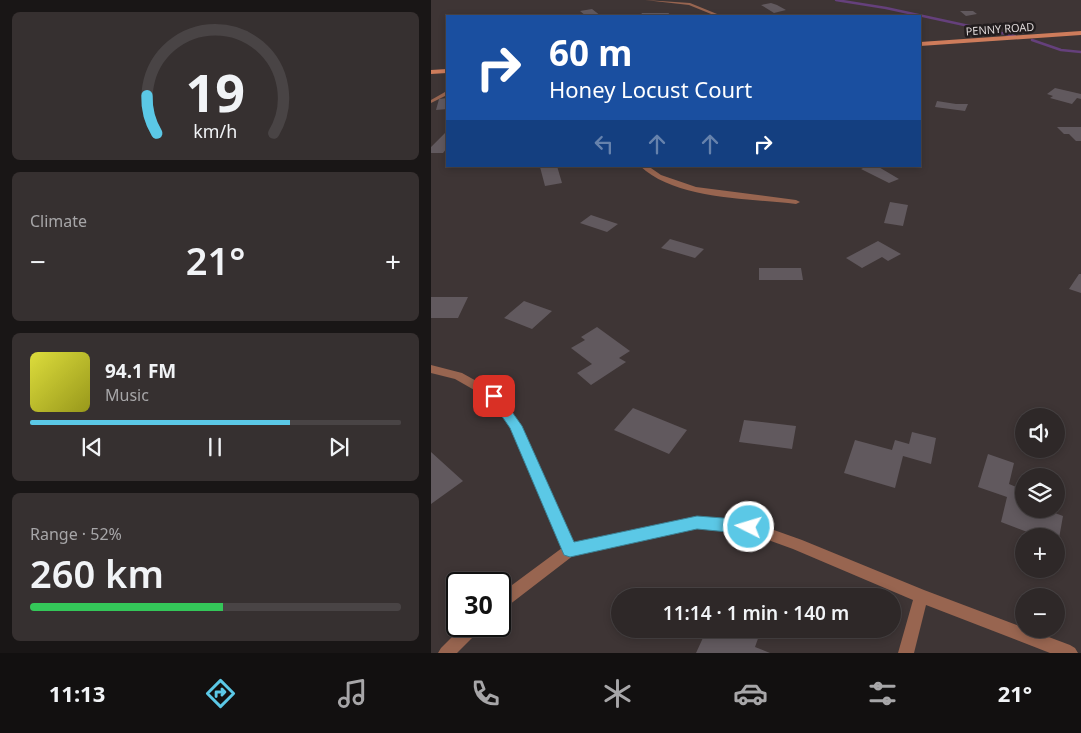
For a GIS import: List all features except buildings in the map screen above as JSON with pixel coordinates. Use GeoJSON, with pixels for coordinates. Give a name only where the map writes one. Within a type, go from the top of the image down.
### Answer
{"type":"FeatureCollection","features":[{"type":"Feature","properties":{"kind":"street"},"geometry":{"type":"LineString","coordinates":[[647,0],[690,4],[718,15]]}},
{"type":"Feature","properties":{"kind":"street","name":"PENNY ROAD"},"geometry":{"type":"LineString","coordinates":[[921,44],[1081,34]]}},
{"type":"Feature","properties":{"kind":"street"},"geometry":{"type":"LineString","coordinates":[[431,72],[446,71]]}},
{"type":"Feature","properties":{"kind":"street"},"geometry":{"type":"LineString","coordinates":[[644,167],[657,177],[678,185],[796,202]]}},
{"type":"Feature","properties":{"kind":"street"},"geometry":{"type":"LineString","coordinates":[[431,370],[458,376],[494,396],[516,426],[570,550]]}},
{"type":"Feature","properties":{"kind":"street"},"geometry":{"type":"LineString","coordinates":[[511,595],[570,550],[697,522],[749,527],[797,544],[921,596],[1070,653]]}},
{"type":"Feature","properties":{"kind":"street"},"geometry":{"type":"LineString","coordinates":[[906,653],[921,596]]}},
{"type":"Feature","properties":{"kind":"street"},"geometry":{"type":"LineString","coordinates":[[446,653],[463,637]]}},
{"type":"Feature","properties":{"kind":"lane"},"geometry":{"type":"LineString","coordinates":[[431,102],[446,94]]}},
{"type":"Feature","properties":{"kind":"waterway"},"geometry":{"type":"LineString","coordinates":[[836,0],[918,15]]}},
{"type":"Feature","properties":{"kind":"waterway"},"geometry":{"type":"LineString","coordinates":[[921,16],[1015,36]]}},
{"type":"Feature","properties":{"kind":"waterway"},"geometry":{"type":"LineString","coordinates":[[1032,40],[1061,50],[1081,52]]}},
{"type":"Feature","properties":{"kind":"route"},"geometry":{"type":"LineString","coordinates":[[494,396],[516,426],[570,550],[697,522],[749,527]]}}]}
